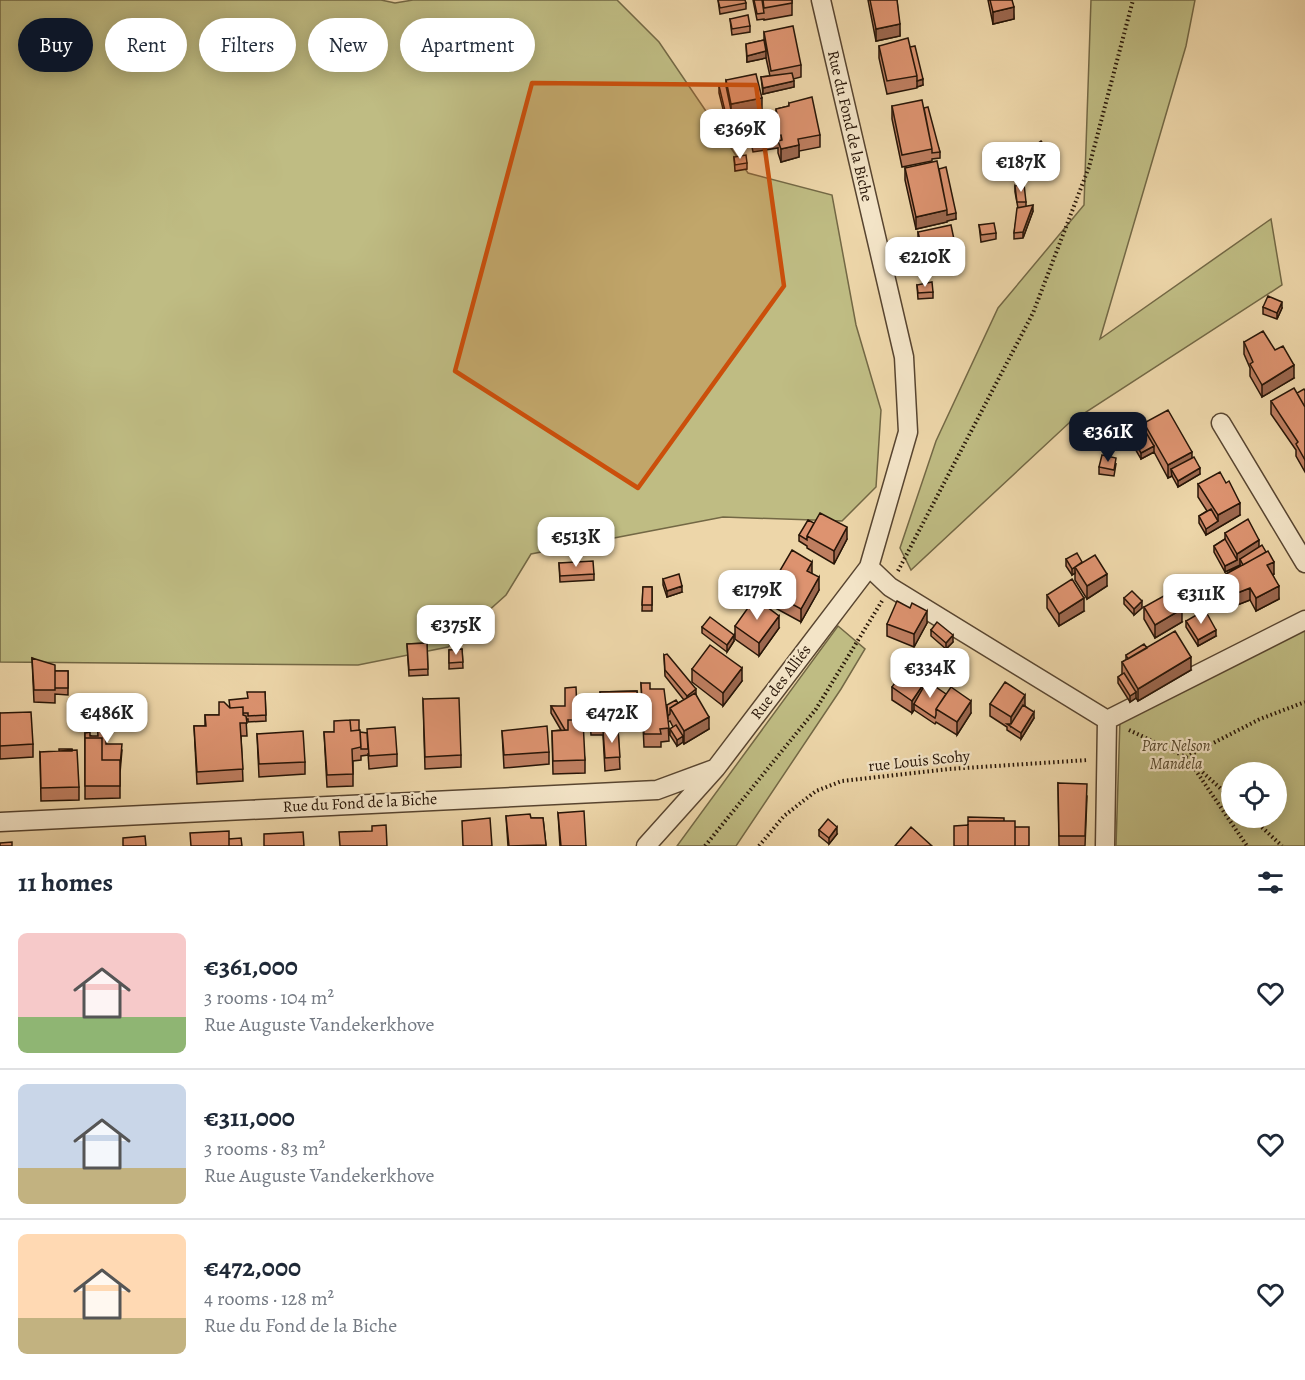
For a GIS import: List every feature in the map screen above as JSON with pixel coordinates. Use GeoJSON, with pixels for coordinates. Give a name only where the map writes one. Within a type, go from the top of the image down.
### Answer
{"type":"FeatureCollection","features":[{"type":"Feature","properties":{"kind":"street","name":"Rue du Fond de la Biche"},"geometry":{"type":"LineString","coordinates":[[821,0],[904,357],[908,432],[869,567]]}},
{"type":"Feature","properties":{"kind":"street"},"geometry":{"type":"LineString","coordinates":[[1221,423],[1305,563]]}},
{"type":"Feature","properties":{"kind":"street"},"geometry":{"type":"LineString","coordinates":[[869,567],[890,587],[1107,720]]}},
{"type":"Feature","properties":{"kind":"street","name":"Rue des Alliés"},"geometry":{"type":"LineString","coordinates":[[646,846],[674,818],[716,768],[869,567]]}},
{"type":"Feature","properties":{"kind":"street"},"geometry":{"type":"LineString","coordinates":[[1107,720],[1305,620]]}},
{"type":"Feature","properties":{"kind":"street"},"geometry":{"type":"LineString","coordinates":[[1105,846],[1107,720]]}},
{"type":"Feature","properties":{"kind":"street","name":"Rue du Fond de la Biche"},"geometry":{"type":"LineString","coordinates":[[0,822],[657,790],[716,768]]}},
{"type":"Feature","properties":{"kind":"path"},"geometry":{"type":"LineString","coordinates":[[705,846],[816,710],[890,587],[1033,313],[1089,167],[1133,0]]}},
{"type":"Feature","properties":{"kind":"path"},"geometry":{"type":"LineString","coordinates":[[1186,757],[1260,719],[1305,702]]}},
{"type":"Feature","properties":{"kind":"path"},"geometry":{"type":"LineString","coordinates":[[1107,720],[1186,757],[1221,789]]}},
{"type":"Feature","properties":{"kind":"path"},"geometry":{"type":"LineString","coordinates":[[1186,757],[1247,846]]}},
{"type":"Feature","properties":{"kind":"path","name":"rue Louis Scohy"},"geometry":{"type":"LineString","coordinates":[[759,846],[784,816],[808,797],[816,791],[842,781],[949,769],[1107,759]]}},
{"type":"Feature","properties":{"kind":"path"},"geometry":{"type":"LineString","coordinates":[[1263,828],[1282,846]]}},
{"type":"Feature","properties":{"kind":"highlighted area"},"geometry":{"type":"Polygon","coordinates":[[[532,83],[756,85],[784,286],[638,488],[455,371],[532,83]]]}},
{"type":"Feature","properties":{"kind":"green space"},"geometry":{"type":"Polygon","coordinates":[[[0,0],[381,0],[395,3],[413,0],[617,0],[659,42],[748,173],[832,195],[856,325],[881,410],[876,487],[842,521],[723,517],[531,554],[506,595],[448,647],[358,665],[0,662],[0,0]]]}},
{"type":"Feature","properties":{"kind":"green space"},"geometry":{"type":"Polygon","coordinates":[[[1091,0],[1195,0],[1186,46],[1100,339],[1271,219],[1282,285],[1069,423],[911,570],[900,548],[936,441],[998,308],[1084,205],[1091,0]]]}},
{"type":"Feature","properties":{"kind":"green space","name":"Parc Nelson Mandela"},"geometry":{"type":"Polygon","coordinates":[[[1305,621],[1305,846],[1116,846],[1120,720],[1305,621]]]}},
{"type":"Feature","properties":{"kind":"green space"},"geometry":{"type":"Polygon","coordinates":[[[838,626],[865,649],[841,689],[736,846],[677,846],[838,626]]]}},
{"type":"Feature","properties":{"kind":"building"},"geometry":{"type":"Polygon","coordinates":[[[718,0],[745,0],[746,3],[720,8],[718,0]]]}},
{"type":"Feature","properties":{"kind":"building"},"geometry":{"type":"Polygon","coordinates":[[[754,0],[762,0],[764,13],[757,14],[754,0]]]}},
{"type":"Feature","properties":{"kind":"building"},"geometry":{"type":"Polygon","coordinates":[[[763,0],[792,0],[792,3],[764,8],[763,0]]]}},
{"type":"Feature","properties":{"kind":"building"},"geometry":{"type":"Polygon","coordinates":[[[870,0],[897,0],[900,24],[876,29],[870,0]]]}},
{"type":"Feature","properties":{"kind":"building"},"geometry":{"type":"Polygon","coordinates":[[[990,0],[1012,0],[1014,7],[993,12],[990,0]]]}},
{"type":"Feature","properties":{"kind":"building"},"geometry":{"type":"Polygon","coordinates":[[[748,15],[750,26],[732,29],[730,19],[748,15]]]}},
{"type":"Feature","properties":{"kind":"building"},"geometry":{"type":"Polygon","coordinates":[[[793,26],[801,65],[771,71],[764,32],[793,26]]]}},
{"type":"Feature","properties":{"kind":"building"},"geometry":{"type":"Polygon","coordinates":[[[908,38],[917,76],[887,81],[879,46],[908,38]]]}},
{"type":"Feature","properties":{"kind":"building"},"geometry":{"type":"Polygon","coordinates":[[[764,40],[766,51],[747,56],[746,44],[764,40]]]}},
{"type":"Feature","properties":{"kind":"building"},"geometry":{"type":"Polygon","coordinates":[[[915,46],[923,79],[917,81],[910,47],[915,46]]]}},
{"type":"Feature","properties":{"kind":"building"},"geometry":{"type":"Polygon","coordinates":[[[792,73],[794,81],[763,88],[761,77],[792,73]]]}},
{"type":"Feature","properties":{"kind":"building"},"geometry":{"type":"Polygon","coordinates":[[[756,74],[762,98],[731,104],[726,80],[756,74]]]}},
{"type":"Feature","properties":{"kind":"building"},"geometry":{"type":"Polygon","coordinates":[[[719,86],[726,86],[731,110],[725,111],[719,86]]]}},
{"type":"Feature","properties":{"kind":"building"},"geometry":{"type":"Polygon","coordinates":[[[812,97],[820,135],[798,139],[799,145],[781,149],[778,141],[782,140],[781,135],[753,140],[751,130],[745,131],[744,122],[777,114],[776,109],[812,97]]]}},
{"type":"Feature","properties":{"kind":"building"},"geometry":{"type":"Polygon","coordinates":[[[922,100],[932,149],[902,155],[892,106],[922,100]]]}},
{"type":"Feature","properties":{"kind":"building"},"geometry":{"type":"Polygon","coordinates":[[[928,107],[940,152],[932,153],[924,108],[928,107]]]}},
{"type":"Feature","properties":{"kind":"building"},"geometry":{"type":"Polygon","coordinates":[[[1041,141],[1048,150],[1035,160],[1028,151],[1041,141]]]}},
{"type":"Feature","properties":{"kind":"building"},"geometry":{"type":"Polygon","coordinates":[[[746,155],[747,163],[735,165],[734,157],[746,155]]]}},
{"type":"Feature","properties":{"kind":"building"},"geometry":{"type":"Polygon","coordinates":[[[937,161],[947,210],[916,217],[905,168],[937,161]]]}},
{"type":"Feature","properties":{"kind":"building"},"geometry":{"type":"Polygon","coordinates":[[[946,167],[956,213],[947,215],[939,169],[946,167]]]}},
{"type":"Feature","properties":{"kind":"building"},"geometry":{"type":"Polygon","coordinates":[[[1024,184],[1026,202],[1017,202],[1015,186],[1024,184]]]}},
{"type":"Feature","properties":{"kind":"building"},"geometry":{"type":"Polygon","coordinates":[[[1033,205],[1023,232],[1014,233],[1017,208],[1033,205]]]}},
{"type":"Feature","properties":{"kind":"building"},"geometry":{"type":"Polygon","coordinates":[[[994,223],[996,233],[981,235],[979,225],[994,223]]]}},
{"type":"Feature","properties":{"kind":"building"},"geometry":{"type":"Polygon","coordinates":[[[951,225],[956,249],[924,257],[918,232],[951,225]]]}},
{"type":"Feature","properties":{"kind":"building"},"geometry":{"type":"Polygon","coordinates":[[[932,282],[933,292],[918,293],[917,285],[932,282]]]}},
{"type":"Feature","properties":{"kind":"building"},"geometry":{"type":"Polygon","coordinates":[[[1268,296],[1282,302],[1277,313],[1263,307],[1268,296]]]}},
{"type":"Feature","properties":{"kind":"building"},"geometry":{"type":"Polygon","coordinates":[[[1263,331],[1275,350],[1283,346],[1294,365],[1262,385],[1250,364],[1253,362],[1244,342],[1263,331]]]}},
{"type":"Feature","properties":{"kind":"building"},"geometry":{"type":"Polygon","coordinates":[[[1294,388],[1305,407],[1305,460],[1296,444],[1298,442],[1271,401],[1294,388]]]}},
{"type":"Feature","properties":{"kind":"building"},"geometry":{"type":"Polygon","coordinates":[[[1304,389],[1305,391],[1305,407],[1297,393],[1304,389]]]}},
{"type":"Feature","properties":{"kind":"building"},"geometry":{"type":"Polygon","coordinates":[[[1168,410],[1192,452],[1168,465],[1144,423],[1168,410]]]}},
{"type":"Feature","properties":{"kind":"building"},"geometry":{"type":"Polygon","coordinates":[[[1144,429],[1154,446],[1141,453],[1131,436],[1144,429]]]}},
{"type":"Feature","properties":{"kind":"building"},"geometry":{"type":"Polygon","coordinates":[[[1102,455],[1116,458],[1114,470],[1099,467],[1102,455]]]}},
{"type":"Feature","properties":{"kind":"building"},"geometry":{"type":"Polygon","coordinates":[[[1194,457],[1200,468],[1178,481],[1171,469],[1194,457]]]}},
{"type":"Feature","properties":{"kind":"building"},"geometry":{"type":"Polygon","coordinates":[[[1220,472],[1226,483],[1229,481],[1240,503],[1218,515],[1198,484],[1220,472]]]}},
{"type":"Feature","properties":{"kind":"building"},"geometry":{"type":"Polygon","coordinates":[[[1211,509],[1218,521],[1206,529],[1199,516],[1211,509]]]}},
{"type":"Feature","properties":{"kind":"building"},"geometry":{"type":"Polygon","coordinates":[[[820,513],[847,527],[834,551],[807,536],[820,513]]]}},
{"type":"Feature","properties":{"kind":"building"},"geometry":{"type":"Polygon","coordinates":[[[1248,519],[1259,540],[1237,554],[1225,533],[1248,519]]]}},
{"type":"Feature","properties":{"kind":"building"},"geometry":{"type":"Polygon","coordinates":[[[808,520],[814,523],[807,540],[799,535],[808,520]]]}},
{"type":"Feature","properties":{"kind":"building"},"geometry":{"type":"Polygon","coordinates":[[[1225,539],[1237,560],[1225,566],[1214,546],[1225,539]]]}},
{"type":"Feature","properties":{"kind":"building"},"geometry":{"type":"Polygon","coordinates":[[[1262,545],[1266,552],[1243,565],[1240,559],[1262,545]]]}},
{"type":"Feature","properties":{"kind":"building"},"geometry":{"type":"Polygon","coordinates":[[[792,550],[812,562],[807,571],[819,577],[801,609],[768,591],[792,550]]]}},
{"type":"Feature","properties":{"kind":"building"},"geometry":{"type":"Polygon","coordinates":[[[1268,551],[1274,562],[1267,565],[1279,586],[1256,598],[1250,588],[1232,595],[1229,590],[1232,585],[1226,574],[1268,551]]]}},
{"type":"Feature","properties":{"kind":"building"},"geometry":{"type":"Polygon","coordinates":[[[1077,553],[1082,562],[1072,569],[1066,559],[1077,553]]]}},
{"type":"Feature","properties":{"kind":"building"},"geometry":{"type":"Polygon","coordinates":[[[1095,555],[1107,574],[1087,586],[1075,567],[1095,555]]]}},
{"type":"Feature","properties":{"kind":"building"},"geometry":{"type":"Polygon","coordinates":[[[593,561],[594,574],[560,576],[559,563],[593,561]]]}},
{"type":"Feature","properties":{"kind":"building"},"geometry":{"type":"Polygon","coordinates":[[[679,574],[682,586],[667,591],[663,579],[679,574]]]}},
{"type":"Feature","properties":{"kind":"building"},"geometry":{"type":"Polygon","coordinates":[[[1072,579],[1084,598],[1059,614],[1047,595],[1072,579]]]}},
{"type":"Feature","properties":{"kind":"building"},"geometry":{"type":"Polygon","coordinates":[[[643,587],[652,587],[652,605],[642,605],[643,587]]]}},
{"type":"Feature","properties":{"kind":"building"},"geometry":{"type":"Polygon","coordinates":[[[1132,591],[1142,601],[1134,609],[1124,598],[1132,591]]]}},
{"type":"Feature","properties":{"kind":"building"},"geometry":{"type":"Polygon","coordinates":[[[1171,592],[1182,609],[1155,625],[1144,607],[1171,592]]]}},
{"type":"Feature","properties":{"kind":"building"},"geometry":{"type":"Polygon","coordinates":[[[755,598],[779,616],[759,643],[735,626],[755,598]]]}},
{"type":"Feature","properties":{"kind":"building"},"geometry":{"type":"Polygon","coordinates":[[[897,601],[910,608],[912,603],[927,611],[914,634],[887,624],[897,601]]]}},
{"type":"Feature","properties":{"kind":"building"},"geometry":{"type":"Polygon","coordinates":[[[1205,610],[1216,630],[1198,640],[1186,621],[1205,610]]]}},
{"type":"Feature","properties":{"kind":"building"},"geometry":{"type":"Polygon","coordinates":[[[710,617],[734,635],[727,645],[702,627],[710,617]]]}},
{"type":"Feature","properties":{"kind":"building"},"geometry":{"type":"Polygon","coordinates":[[[937,622],[953,635],[946,643],[931,630],[937,622]]]}},
{"type":"Feature","properties":{"kind":"building"},"geometry":{"type":"Polygon","coordinates":[[[1175,631],[1191,657],[1138,689],[1122,662],[1175,631]]]}},
{"type":"Feature","properties":{"kind":"building"},"geometry":{"type":"Polygon","coordinates":[[[427,643],[428,669],[409,670],[407,644],[427,643]]]}},
{"type":"Feature","properties":{"kind":"building"},"geometry":{"type":"Polygon","coordinates":[[[1144,644],[1147,648],[1128,659],[1126,655],[1144,644]]]}},
{"type":"Feature","properties":{"kind":"building"},"geometry":{"type":"Polygon","coordinates":[[[710,645],[742,668],[723,693],[692,669],[710,645]]]}},
{"type":"Feature","properties":{"kind":"building"},"geometry":{"type":"Polygon","coordinates":[[[462,649],[463,662],[449,663],[449,650],[462,649]]]}},
{"type":"Feature","properties":{"kind":"building"},"geometry":{"type":"Polygon","coordinates":[[[667,654],[696,689],[687,696],[665,670],[664,655],[667,654]]]}},
{"type":"Feature","properties":{"kind":"building"},"geometry":{"type":"Polygon","coordinates":[[[32,658],[55,665],[55,690],[34,690],[32,658]]]}},
{"type":"Feature","properties":{"kind":"building"},"geometry":{"type":"Polygon","coordinates":[[[907,665],[927,679],[912,701],[892,687],[907,665]]]}},
{"type":"Feature","properties":{"kind":"building"},"geometry":{"type":"Polygon","coordinates":[[[55,671],[68,671],[68,688],[55,688],[55,671]]]}},
{"type":"Feature","properties":{"kind":"building"},"geometry":{"type":"Polygon","coordinates":[[[1124,673],[1136,692],[1130,696],[1118,677],[1124,673]]]}},
{"type":"Feature","properties":{"kind":"building"},"geometry":{"type":"Polygon","coordinates":[[[927,681],[946,694],[936,709],[935,718],[914,704],[927,681]]]}},
{"type":"Feature","properties":{"kind":"building"},"geometry":{"type":"Polygon","coordinates":[[[1005,682],[1025,695],[1011,717],[990,704],[1005,682]]]}},
{"type":"Feature","properties":{"kind":"building"},"geometry":{"type":"Polygon","coordinates":[[[641,683],[650,683],[650,689],[664,689],[669,728],[660,729],[661,734],[644,734],[641,683]]]}},
{"type":"Feature","properties":{"kind":"building"},"geometry":{"type":"Polygon","coordinates":[[[576,687],[577,709],[583,709],[583,720],[568,720],[568,730],[565,730],[551,706],[565,706],[565,688],[576,687]]]}},
{"type":"Feature","properties":{"kind":"building"},"geometry":{"type":"Polygon","coordinates":[[[951,687],[971,701],[957,722],[936,709],[951,687]]]}},
{"type":"Feature","properties":{"kind":"building"},"geometry":{"type":"Polygon","coordinates":[[[637,691],[638,722],[618,723],[618,729],[591,729],[589,697],[601,696],[600,692],[637,691]]]}},
{"type":"Feature","properties":{"kind":"building"},"geometry":{"type":"Polygon","coordinates":[[[247,692],[265,692],[266,715],[248,716],[248,713],[243,713],[243,707],[230,708],[229,700],[248,698],[247,692]]]}},
{"type":"Feature","properties":{"kind":"building"},"geometry":{"type":"Polygon","coordinates":[[[695,693],[709,717],[684,731],[670,708],[695,693]]]}},
{"type":"Feature","properties":{"kind":"building"},"geometry":{"type":"Polygon","coordinates":[[[459,698],[461,755],[425,757],[423,699],[459,698]]]}},
{"type":"Feature","properties":{"kind":"building"},"geometry":{"type":"Polygon","coordinates":[[[676,700],[678,703],[670,708],[668,716],[667,705],[676,700]]]}},
{"type":"Feature","properties":{"kind":"building"},"geometry":{"type":"Polygon","coordinates":[[[219,702],[224,702],[230,708],[243,707],[243,715],[246,716],[247,723],[240,723],[243,769],[197,772],[194,726],[206,726],[205,715],[219,715],[219,702]]]}},
{"type":"Feature","properties":{"kind":"building"},"geometry":{"type":"Polygon","coordinates":[[[1023,705],[1034,712],[1021,733],[1007,724],[1011,724],[1023,705]]]}},
{"type":"Feature","properties":{"kind":"building"},"geometry":{"type":"Polygon","coordinates":[[[31,712],[33,744],[0,746],[0,713],[31,712]]]}},
{"type":"Feature","properties":{"kind":"building"},"geometry":{"type":"Polygon","coordinates":[[[350,720],[351,731],[360,730],[361,747],[352,749],[353,774],[327,775],[324,732],[334,732],[334,721],[350,720]]]}},
{"type":"Feature","properties":{"kind":"building"},"geometry":{"type":"Polygon","coordinates":[[[350,720],[359,720],[359,730],[351,731],[350,720]]]}},
{"type":"Feature","properties":{"kind":"building"},"geometry":{"type":"Polygon","coordinates":[[[568,720],[583,720],[585,760],[553,761],[552,731],[568,730],[568,720]]]}},
{"type":"Feature","properties":{"kind":"building"},"geometry":{"type":"Polygon","coordinates":[[[97,722],[106,722],[106,744],[122,744],[120,766],[120,760],[102,760],[102,738],[85,738],[85,733],[90,732],[90,736],[98,736],[97,722]]]}},
{"type":"Feature","properties":{"kind":"building"},"geometry":{"type":"Polygon","coordinates":[[[676,725],[683,736],[677,740],[670,729],[676,725]]]}},
{"type":"Feature","properties":{"kind":"building"},"geometry":{"type":"Polygon","coordinates":[[[547,726],[549,752],[504,755],[502,731],[547,726]]]}},
{"type":"Feature","properties":{"kind":"building"},"geometry":{"type":"Polygon","coordinates":[[[395,727],[397,754],[369,756],[367,729],[395,727]]]}},
{"type":"Feature","properties":{"kind":"building"},"geometry":{"type":"Polygon","coordinates":[[[618,729],[620,757],[605,758],[603,730],[618,729]]]}},
{"type":"Feature","properties":{"kind":"building"},"geometry":{"type":"Polygon","coordinates":[[[303,731],[305,762],[259,764],[257,734],[303,731]]]}},
{"type":"Feature","properties":{"kind":"building"},"geometry":{"type":"Polygon","coordinates":[[[360,732],[367,733],[368,749],[361,749],[360,732]]]}},
{"type":"Feature","properties":{"kind":"building"},"geometry":{"type":"Polygon","coordinates":[[[85,738],[102,738],[102,760],[120,760],[120,786],[85,786],[85,738]]]}},
{"type":"Feature","properties":{"kind":"building"},"geometry":{"type":"Polygon","coordinates":[[[59,749],[72,749],[72,751],[59,751],[59,749]]]}},
{"type":"Feature","properties":{"kind":"building"},"geometry":{"type":"Polygon","coordinates":[[[77,750],[79,787],[41,788],[40,752],[77,750]]]}},
{"type":"Feature","properties":{"kind":"building"},"geometry":{"type":"Polygon","coordinates":[[[1058,783],[1087,784],[1085,836],[1059,836],[1058,783]]]}},
{"type":"Feature","properties":{"kind":"building"},"geometry":{"type":"Polygon","coordinates":[[[584,811],[586,846],[561,846],[558,813],[584,811]]]}},
{"type":"Feature","properties":{"kind":"building"},"geometry":{"type":"Polygon","coordinates":[[[530,814],[531,818],[543,818],[546,845],[509,846],[506,816],[530,814]]]}},
{"type":"Feature","properties":{"kind":"building"},"geometry":{"type":"Polygon","coordinates":[[[968,817],[1004,818],[1004,821],[968,821],[968,817]]]}},
{"type":"Feature","properties":{"kind":"building"},"geometry":{"type":"Polygon","coordinates":[[[490,818],[492,846],[463,846],[462,821],[490,818]]]}},
{"type":"Feature","properties":{"kind":"building"},"geometry":{"type":"Polygon","coordinates":[[[828,819],[837,827],[829,838],[819,830],[828,819]]]}},
{"type":"Feature","properties":{"kind":"building"},"geometry":{"type":"Polygon","coordinates":[[[968,821],[1015,821],[1015,846],[968,846],[968,821]]]}},
{"type":"Feature","properties":{"kind":"building"},"geometry":{"type":"Polygon","coordinates":[[[386,825],[387,846],[340,846],[339,832],[372,831],[372,826],[386,825]]]}},
{"type":"Feature","properties":{"kind":"building"},"geometry":{"type":"Polygon","coordinates":[[[968,825],[968,846],[954,846],[954,826],[968,825]]]}},
{"type":"Feature","properties":{"kind":"building"},"geometry":{"type":"Polygon","coordinates":[[[911,827],[932,846],[895,846],[911,827]]]}},
{"type":"Feature","properties":{"kind":"building"},"geometry":{"type":"Polygon","coordinates":[[[1015,827],[1029,827],[1029,846],[1015,846],[1015,827]]]}},
{"type":"Feature","properties":{"kind":"building"},"geometry":{"type":"Polygon","coordinates":[[[229,831],[229,846],[191,846],[190,833],[229,831]]]}},
{"type":"Feature","properties":{"kind":"building"},"geometry":{"type":"Polygon","coordinates":[[[303,832],[304,846],[264,846],[264,834],[303,832]]]}},
{"type":"Feature","properties":{"kind":"building"},"geometry":{"type":"Polygon","coordinates":[[[145,836],[146,846],[123,846],[123,838],[145,836]]]}},
{"type":"Feature","properties":{"kind":"building"},"geometry":{"type":"Polygon","coordinates":[[[241,838],[242,846],[229,846],[229,839],[241,838]]]}},
{"type":"Feature","properties":{"kind":"building"},"geometry":{"type":"Polygon","coordinates":[[[12,842],[12,846],[0,846],[0,843],[12,842]]]}}]}
